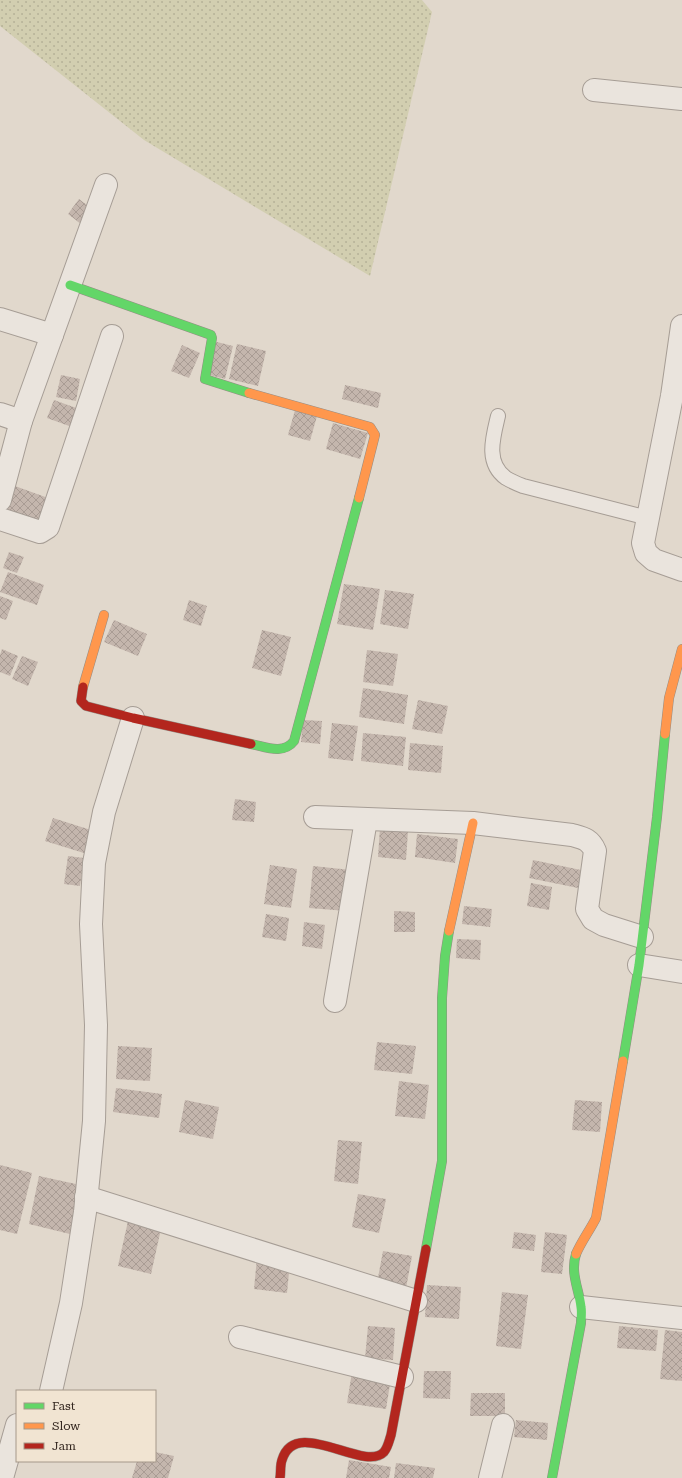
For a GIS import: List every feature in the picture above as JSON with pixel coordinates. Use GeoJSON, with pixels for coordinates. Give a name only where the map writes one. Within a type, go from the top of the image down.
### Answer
{"type":"FeatureCollection","features":[{"type":"Feature","properties":{"kind":"street"},"geometry":{"type":"LineString","coordinates":[[594,90],[682,99]]}},
{"type":"Feature","properties":{"kind":"street"},"geometry":{"type":"LineString","coordinates":[[0,500],[21,421],[106,186]]}},
{"type":"Feature","properties":{"kind":"street"},"geometry":{"type":"LineString","coordinates":[[70,285],[211,335],[212,338],[205,375],[205,379],[208,382],[370,427],[375,435],[343,563],[294,740],[290,747],[283,750],[273,749],[86,706],[81,701],[81,694],[104,615]]}},
{"type":"Feature","properties":{"kind":"street"},"geometry":{"type":"LineString","coordinates":[[0,319],[52,335]]}},
{"type":"Feature","properties":{"kind":"street"},"geometry":{"type":"LineString","coordinates":[[682,326],[677,397],[643,543],[646,553],[654,560],[682,570]]}},
{"type":"Feature","properties":{"kind":"street"},"geometry":{"type":"LineString","coordinates":[[0,520],[40,532],[48,527],[112,336]]}},
{"type":"Feature","properties":{"kind":"street"},"geometry":{"type":"LineString","coordinates":[[0,414],[21,421]]}},
{"type":"Feature","properties":{"kind":"street"},"geometry":{"type":"LineString","coordinates":[[552,1478],[581,1323],[582,1307],[574,1275],[574,1261],[579,1247],[590,1232],[596,1218],[600,1199],[639,965],[657,817],[669,698],[682,649]]}},
{"type":"Feature","properties":{"kind":"street"},"geometry":{"type":"LineString","coordinates":[[51,1390],[71,1303],[86,1197],[94,1106],[96,1025],[91,924],[94,863],[104,812],[133,718]]}},
{"type":"Feature","properties":{"kind":"street"},"geometry":{"type":"LineString","coordinates":[[315,817],[473,823],[572,835],[584,838],[592,844],[595,851],[587,909],[593,919],[604,925],[642,937]]}},
{"type":"Feature","properties":{"kind":"street"},"geometry":{"type":"LineString","coordinates":[[335,1001],[366,820]]}},
{"type":"Feature","properties":{"kind":"street"},"geometry":{"type":"LineString","coordinates":[[280,1478],[282,1459],[289,1447],[298,1442],[314,1443],[370,1457],[379,1456],[387,1449],[391,1435],[442,1161],[443,1128],[440,1020],[443,974],[453,914],[473,823]]}},
{"type":"Feature","properties":{"kind":"street"},"geometry":{"type":"LineString","coordinates":[[639,965],[682,972]]}},
{"type":"Feature","properties":{"kind":"street"},"geometry":{"type":"LineString","coordinates":[[86,1197],[416,1300]]}},
{"type":"Feature","properties":{"kind":"street"},"geometry":{"type":"LineString","coordinates":[[582,1307],[682,1318]]}},
{"type":"Feature","properties":{"kind":"street"},"geometry":{"type":"LineString","coordinates":[[240,1337],[402,1377]]}},
{"type":"Feature","properties":{"kind":"street"},"geometry":{"type":"LineString","coordinates":[[490,1478],[502,1425]]}},
{"type":"Feature","properties":{"kind":"street"},"geometry":{"type":"LineString","coordinates":[[2,1478],[16,1429]]}},
{"type":"Feature","properties":{"kind":"lane"},"geometry":{"type":"LineString","coordinates":[[498,416],[492,445],[493,461],[498,470],[506,478],[523,486],[648,518]]}},
{"type":"Feature","properties":{"kind":"shaded area"},"geometry":{"type":"Polygon","coordinates":[[[0,0],[422,0],[432,12],[370,276],[144,140],[0,26],[0,0]]]}},
{"type":"Feature","properties":{"kind":"building"},"geometry":{"type":"Polygon","coordinates":[[[79,199],[96,212],[85,227],[68,214],[79,199]]]}},
{"type":"Feature","properties":{"kind":"building"},"geometry":{"type":"Polygon","coordinates":[[[213,341],[233,346],[225,379],[206,374],[213,341]]]}},
{"type":"Feature","properties":{"kind":"building"},"geometry":{"type":"Polygon","coordinates":[[[237,344],[266,351],[258,386],[229,379],[237,344]]]}},
{"type":"Feature","properties":{"kind":"building"},"geometry":{"type":"Polygon","coordinates":[[[182,345],[200,353],[189,378],[171,371],[182,345]]]}},
{"type":"Feature","properties":{"kind":"building"},"geometry":{"type":"Polygon","coordinates":[[[61,375],[80,379],[76,401],[56,397],[61,375]]]}},
{"type":"Feature","properties":{"kind":"building"},"geometry":{"type":"Polygon","coordinates":[[[345,385],[381,393],[378,408],[342,399],[345,385]]]}},
{"type":"Feature","properties":{"kind":"building"},"geometry":{"type":"Polygon","coordinates":[[[54,400],[79,409],[72,427],[47,418],[54,400]]]}},
{"type":"Feature","properties":{"kind":"building"},"geometry":{"type":"Polygon","coordinates":[[[295,410],[317,416],[310,441],[288,435],[295,410]]]}},
{"type":"Feature","properties":{"kind":"building"},"geometry":{"type":"Polygon","coordinates":[[[333,423],[368,433],[360,459],[326,449],[333,423]]]}},
{"type":"Feature","properties":{"kind":"building"},"geometry":{"type":"Polygon","coordinates":[[[15,486],[48,498],[38,526],[5,514],[15,486]]]}},
{"type":"Feature","properties":{"kind":"building"},"geometry":{"type":"Polygon","coordinates":[[[9,552],[24,557],[17,573],[3,568],[9,552]]]}},
{"type":"Feature","properties":{"kind":"building"},"geometry":{"type":"Polygon","coordinates":[[[8,572],[44,585],[37,605],[0,592],[8,572]]]}},
{"type":"Feature","properties":{"kind":"building"},"geometry":{"type":"Polygon","coordinates":[[[344,584],[380,589],[373,630],[337,624],[344,584]]]}},
{"type":"Feature","properties":{"kind":"building"},"geometry":{"type":"Polygon","coordinates":[[[385,590],[414,594],[408,629],[380,624],[385,590]]]}},
{"type":"Feature","properties":{"kind":"building"},"geometry":{"type":"Polygon","coordinates":[[[0,596],[13,601],[6,620],[0,618],[0,596]]]}},
{"type":"Feature","properties":{"kind":"building"},"geometry":{"type":"Polygon","coordinates":[[[189,600],[207,606],[201,626],[183,620],[189,600]]]}},
{"type":"Feature","properties":{"kind":"building"},"geometry":{"type":"Polygon","coordinates":[[[114,620],[147,634],[138,656],[104,642],[114,620]]]}},
{"type":"Feature","properties":{"kind":"building"},"geometry":{"type":"Polygon","coordinates":[[[262,630],[291,637],[281,676],[252,668],[262,630]]]}},
{"type":"Feature","properties":{"kind":"building"},"geometry":{"type":"Polygon","coordinates":[[[2,649],[18,656],[10,676],[0,672],[0,655],[2,649]]]}},
{"type":"Feature","properties":{"kind":"building"},"geometry":{"type":"Polygon","coordinates":[[[367,650],[398,654],[393,686],[363,682],[367,650]]]}},
{"type":"Feature","properties":{"kind":"building"},"geometry":{"type":"Polygon","coordinates":[[[22,656],[38,662],[28,686],[12,679],[22,656]]]}},
{"type":"Feature","properties":{"kind":"building"},"geometry":{"type":"Polygon","coordinates":[[[363,688],[408,695],[404,724],[359,717],[363,688]]]}},
{"type":"Feature","properties":{"kind":"building"},"geometry":{"type":"Polygon","coordinates":[[[418,700],[448,706],[442,734],[412,729],[418,700]]]}},
{"type":"Feature","properties":{"kind":"building"},"geometry":{"type":"Polygon","coordinates":[[[303,720],[322,721],[320,744],[301,742],[303,720]]]}},
{"type":"Feature","properties":{"kind":"building"},"geometry":{"type":"Polygon","coordinates":[[[332,723],[358,726],[353,761],[328,758],[332,723]]]}},
{"type":"Feature","properties":{"kind":"building"},"geometry":{"type":"Polygon","coordinates":[[[363,733],[406,737],[403,766],[361,761],[363,733]]]}},
{"type":"Feature","properties":{"kind":"building"},"geometry":{"type":"Polygon","coordinates":[[[410,743],[443,746],[441,773],[408,770],[410,743]]]}},
{"type":"Feature","properties":{"kind":"building"},"geometry":{"type":"Polygon","coordinates":[[[235,799],[256,802],[254,822],[232,820],[235,799]]]}},
{"type":"Feature","properties":{"kind":"building"},"geometry":{"type":"Polygon","coordinates":[[[53,818],[94,831],[87,854],[45,841],[53,818]]]}},
{"type":"Feature","properties":{"kind":"building"},"geometry":{"type":"Polygon","coordinates":[[[380,828],[408,831],[406,860],[378,857],[380,828]]]}},
{"type":"Feature","properties":{"kind":"building"},"geometry":{"type":"Polygon","coordinates":[[[417,834],[458,839],[455,863],[415,857],[417,834]]]}},
{"type":"Feature","properties":{"kind":"building"},"geometry":{"type":"Polygon","coordinates":[[[68,856],[84,858],[80,886],[64,884],[68,856]]]}},
{"type":"Feature","properties":{"kind":"building"},"geometry":{"type":"Polygon","coordinates":[[[533,860],[581,870],[578,888],[529,878],[533,860]]]}},
{"type":"Feature","properties":{"kind":"building"},"geometry":{"type":"Polygon","coordinates":[[[270,865],[297,869],[291,908],[264,904],[270,865]]]}},
{"type":"Feature","properties":{"kind":"building"},"geometry":{"type":"Polygon","coordinates":[[[313,866],[351,870],[347,911],[309,908],[313,866]]]}},
{"type":"Feature","properties":{"kind":"building"},"geometry":{"type":"Polygon","coordinates":[[[531,883],[552,887],[549,910],[527,906],[531,883]]]}},
{"type":"Feature","properties":{"kind":"building"},"geometry":{"type":"Polygon","coordinates":[[[464,906],[492,909],[490,927],[462,924],[464,906]]]}},
{"type":"Feature","properties":{"kind":"building"},"geometry":{"type":"Polygon","coordinates":[[[394,911],[415,912],[415,932],[394,932],[394,911]]]}},
{"type":"Feature","properties":{"kind":"building"},"geometry":{"type":"Polygon","coordinates":[[[266,914],[289,918],[286,941],[262,937],[266,914]]]}},
{"type":"Feature","properties":{"kind":"building"},"geometry":{"type":"Polygon","coordinates":[[[304,922],[325,925],[322,949],[302,946],[304,922]]]}},
{"type":"Feature","properties":{"kind":"building"},"geometry":{"type":"Polygon","coordinates":[[[457,939],[481,940],[480,960],[456,958],[457,939]]]}},
{"type":"Feature","properties":{"kind":"building"},"geometry":{"type":"Polygon","coordinates":[[[377,1042],[416,1046],[412,1074],[374,1070],[377,1042]]]}},
{"type":"Feature","properties":{"kind":"building"},"geometry":{"type":"Polygon","coordinates":[[[118,1046],[152,1048],[150,1081],[116,1079],[118,1046]]]}},
{"type":"Feature","properties":{"kind":"building"},"geometry":{"type":"Polygon","coordinates":[[[399,1081],[429,1085],[425,1119],[395,1116],[399,1081]]]}},
{"type":"Feature","properties":{"kind":"building"},"geometry":{"type":"Polygon","coordinates":[[[116,1088],[162,1094],[159,1118],[113,1112],[116,1088]]]}},
{"type":"Feature","properties":{"kind":"building"},"geometry":{"type":"Polygon","coordinates":[[[185,1100],[219,1107],[213,1139],[179,1132],[185,1100]]]}},
{"type":"Feature","properties":{"kind":"building"},"geometry":{"type":"Polygon","coordinates":[[[575,1100],[602,1102],[600,1132],[572,1130],[575,1100]]]}},
{"type":"Feature","properties":{"kind":"building"},"geometry":{"type":"Polygon","coordinates":[[[338,1140],[362,1142],[358,1184],[334,1181],[338,1140]]]}},
{"type":"Feature","properties":{"kind":"building"},"geometry":{"type":"Polygon","coordinates":[[[0,1165],[32,1173],[17,1234],[0,1230],[0,1165]]]}},
{"type":"Feature","properties":{"kind":"building"},"geometry":{"type":"Polygon","coordinates":[[[39,1176],[85,1186],[74,1235],[29,1224],[39,1176]]]}},
{"type":"Feature","properties":{"kind":"building"},"geometry":{"type":"Polygon","coordinates":[[[358,1194],[386,1199],[379,1233],[352,1227],[358,1194]]]}},
{"type":"Feature","properties":{"kind":"building"},"geometry":{"type":"Polygon","coordinates":[[[128,1221],[161,1229],[151,1274],[118,1266],[128,1221]]]}},
{"type":"Feature","properties":{"kind":"building"},"geometry":{"type":"Polygon","coordinates":[[[514,1232],[536,1235],[534,1251],[512,1248],[514,1232]]]}},
{"type":"Feature","properties":{"kind":"building"},"geometry":{"type":"Polygon","coordinates":[[[545,1232],[567,1235],[562,1274],[541,1272],[545,1232]]]}},
{"type":"Feature","properties":{"kind":"building"},"geometry":{"type":"Polygon","coordinates":[[[383,1251],[412,1256],[406,1288],[377,1283],[383,1251]]]}},
{"type":"Feature","properties":{"kind":"building"},"geometry":{"type":"Polygon","coordinates":[[[257,1258],[290,1262],[287,1293],[254,1289],[257,1258]]]}},
{"type":"Feature","properties":{"kind":"building"},"geometry":{"type":"Polygon","coordinates":[[[427,1285],[461,1287],[459,1319],[425,1317],[427,1285]]]}},
{"type":"Feature","properties":{"kind":"building"},"geometry":{"type":"Polygon","coordinates":[[[502,1292],[528,1295],[521,1349],[496,1346],[502,1292]]]}},
{"type":"Feature","properties":{"kind":"building"},"geometry":{"type":"Polygon","coordinates":[[[368,1326],[395,1328],[393,1360],[365,1358],[368,1326]]]}},
{"type":"Feature","properties":{"kind":"building"},"geometry":{"type":"Polygon","coordinates":[[[619,1326],[658,1330],[656,1351],[617,1348],[619,1326]]]}},
{"type":"Feature","properties":{"kind":"building"},"geometry":{"type":"Polygon","coordinates":[[[665,1330],[682,1332],[682,1381],[660,1379],[665,1330]]]}},
{"type":"Feature","properties":{"kind":"building"},"geometry":{"type":"Polygon","coordinates":[[[424,1371],[451,1371],[450,1399],[423,1398],[424,1371]]]}},
{"type":"Feature","properties":{"kind":"building"},"geometry":{"type":"Polygon","coordinates":[[[352,1372],[391,1378],[386,1409],[347,1403],[352,1372]]]}},
{"type":"Feature","properties":{"kind":"building"},"geometry":{"type":"Polygon","coordinates":[[[471,1393],[505,1393],[505,1416],[470,1416],[471,1393]]]}},
{"type":"Feature","properties":{"kind":"building"},"geometry":{"type":"Polygon","coordinates":[[[516,1420],[548,1423],[547,1440],[514,1437],[516,1420]]]}},
{"type":"Feature","properties":{"kind":"building"},"geometry":{"type":"Polygon","coordinates":[[[156,1452],[174,1456],[168,1478],[132,1478],[137,1462],[156,1462],[156,1452]]]}},
{"type":"Feature","properties":{"kind":"building"},"geometry":{"type":"Polygon","coordinates":[[[349,1460],[391,1467],[389,1478],[346,1478],[349,1460]]]}},
{"type":"Feature","properties":{"kind":"building"},"geometry":{"type":"Polygon","coordinates":[[[396,1463],[435,1468],[433,1478],[394,1478],[396,1463]]]}},
{"type":"Feature","properties":{"kind":"traffic: fast"},"geometry":{"type":"LineString","coordinates":[[70,285],[211,335],[212,338],[205,379],[249,393]]}},
{"type":"Feature","properties":{"kind":"traffic: fast"},"geometry":{"type":"LineString","coordinates":[[251,744],[280,749],[285,748],[294,741],[359,498]]}},
{"type":"Feature","properties":{"kind":"traffic: fast"},"geometry":{"type":"LineString","coordinates":[[623,1061],[639,965],[657,817],[665,734]]}},
{"type":"Feature","properties":{"kind":"traffic: fast"},"geometry":{"type":"LineString","coordinates":[[426,1249],[442,1161],[442,998],[445,956],[449,931]]}},
{"type":"Feature","properties":{"kind":"traffic: fast"},"geometry":{"type":"LineString","coordinates":[[552,1478],[581,1323],[580,1300],[574,1274],[574,1261],[576,1254]]}},
{"type":"Feature","properties":{"kind":"traffic: slow"},"geometry":{"type":"LineString","coordinates":[[249,393],[370,427],[375,435],[359,498]]}},
{"type":"Feature","properties":{"kind":"traffic: slow"},"geometry":{"type":"LineString","coordinates":[[83,687],[104,615]]}},
{"type":"Feature","properties":{"kind":"traffic: slow"},"geometry":{"type":"LineString","coordinates":[[665,734],[669,698],[682,649]]}},
{"type":"Feature","properties":{"kind":"traffic: slow"},"geometry":{"type":"LineString","coordinates":[[449,931],[473,823]]}},
{"type":"Feature","properties":{"kind":"traffic: slow"},"geometry":{"type":"LineString","coordinates":[[576,1254],[596,1218],[623,1061]]}},
{"type":"Feature","properties":{"kind":"traffic: jam"},"geometry":{"type":"LineString","coordinates":[[83,687],[81,701],[86,706],[251,744]]}},
{"type":"Feature","properties":{"kind":"traffic: jam"},"geometry":{"type":"LineString","coordinates":[[280,1478],[282,1460],[289,1448],[301,1443],[315,1443],[361,1456],[374,1457],[384,1452],[391,1435],[426,1249]]}}]}
